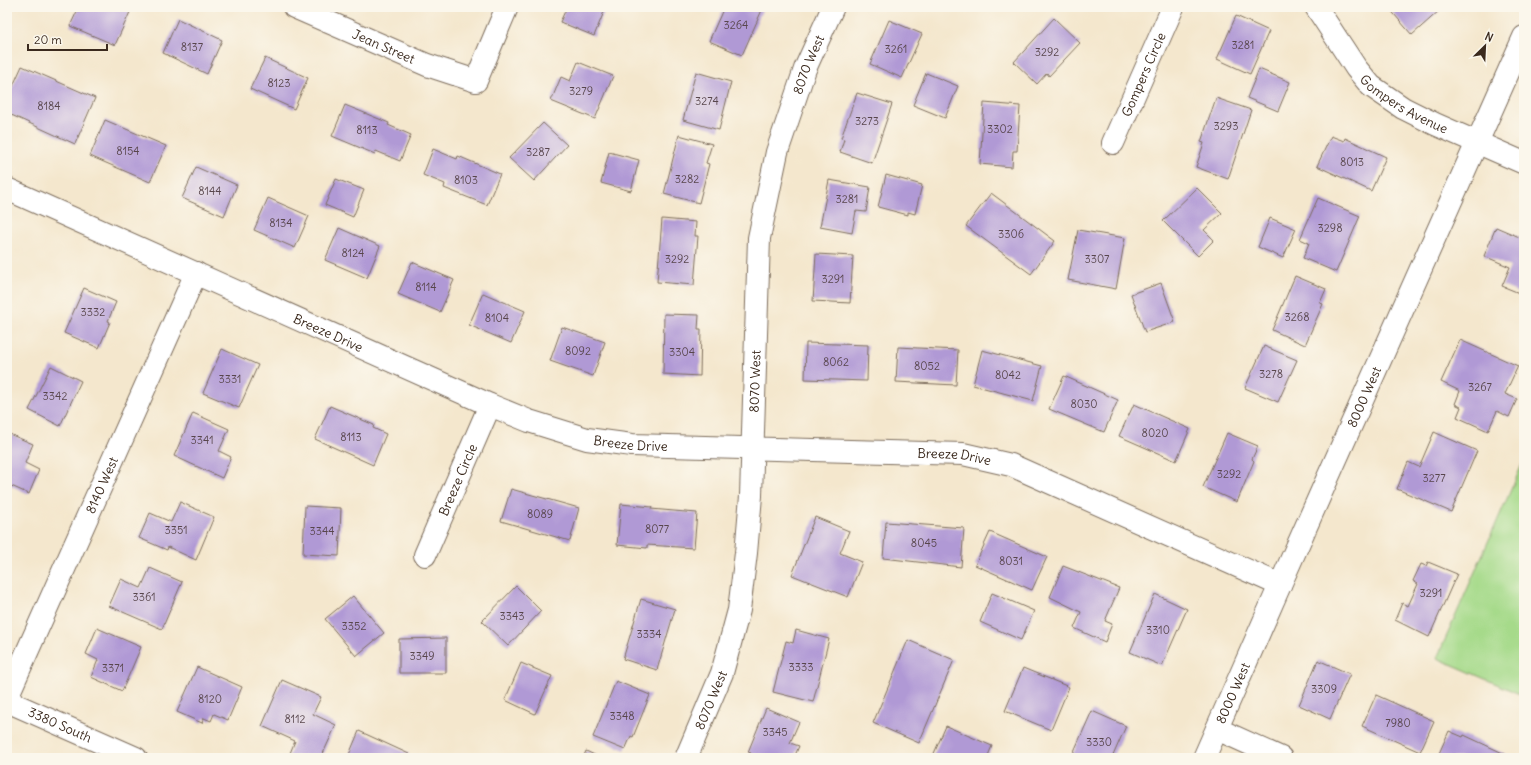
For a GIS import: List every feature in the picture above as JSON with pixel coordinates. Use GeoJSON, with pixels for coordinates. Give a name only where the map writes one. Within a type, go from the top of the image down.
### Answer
{"type":"FeatureCollection","features":[{"type":"Feature","properties":{"kind":"street","name":"Jean Street"},"geometry":{"type":"LineString","coordinates":[[294,7],[427,65],[476,82],[507,7]]}},
{"type":"Feature","properties":{"kind":"street","name":"8070 West"},"geometry":{"type":"LineString","coordinates":[[686,758],[722,673],[739,610],[746,553],[750,496],[759,238],[777,152],[805,70],[833,7]]}},
{"type":"Feature","properties":{"kind":"street","name":"Gompers Circle"},"geometry":{"type":"LineString","coordinates":[[1113,143],[1173,7]]}},
{"type":"Feature","properties":{"kind":"street","name":"Gompers Avenue"},"geometry":{"type":"LineString","coordinates":[[1316,7],[1356,68],[1371,86],[1402,108],[1524,163]]}},
{"type":"Feature","properties":{"kind":"street","name":"8000 West"},"geometry":{"type":"LineString","coordinates":[[1204,758],[1524,37]]}},
{"type":"Feature","properties":{"kind":"street","name":"Breeze Drive"},"geometry":{"type":"LineString","coordinates":[[7,190],[490,405],[529,420],[588,439],[632,445],[963,454],[1011,464],[1280,585]]}},
{"type":"Feature","properties":{"kind":"street","name":"8140 West"},"geometry":{"type":"LineString","coordinates":[[7,697],[196,273]]}},
{"type":"Feature","properties":{"kind":"street","name":"Breeze Circle"},"geometry":{"type":"LineString","coordinates":[[425,555],[490,405]]}},
{"type":"Feature","properties":{"kind":"street","name":"3380 South"},"geometry":{"type":"LineString","coordinates":[[7,701],[136,758]]}},
{"type":"Feature","properties":{"kind":"street"},"geometry":{"type":"LineString","coordinates":[[1217,729],[1280,758]]}},
{"type":"Feature","properties":{"kind":"green space"},"geometry":{"type":"Polygon","coordinates":[[[1524,460],[1524,696],[1437,658],[1524,460]]]}},
{"type":"Feature","properties":{"kind":"building"},"geometry":{"type":"Polygon","coordinates":[[[79,7],[119,7],[130,12],[115,45],[70,26],[79,7]]]}},
{"type":"Feature","properties":{"kind":"building"},"geometry":{"type":"Polygon","coordinates":[[[567,7],[606,7],[594,36],[560,22],[567,7]]]}},
{"type":"Feature","properties":{"kind":"building"},"geometry":{"type":"Polygon","coordinates":[[[724,7],[755,7],[762,10],[742,55],[709,41],[724,7]]]}},
{"type":"Feature","properties":{"kind":"building"},"geometry":{"type":"Polygon","coordinates":[[[1388,7],[1437,7],[1440,10],[1412,35],[1388,7]]]}},
{"type":"Feature","properties":{"kind":"building"},"geometry":{"type":"Polygon","coordinates":[[[1236,16],[1269,31],[1250,74],[1217,59],[1236,16]]]}},
{"type":"Feature","properties":{"kind":"building"},"geometry":{"type":"Polygon","coordinates":[[[1054,18],[1080,43],[1049,76],[1047,73],[1037,84],[1014,62],[1054,18]]]}},
{"type":"Feature","properties":{"kind":"building"},"geometry":{"type":"Polygon","coordinates":[[[178,19],[222,40],[207,74],[163,53],[178,19]]]}},
{"type":"Feature","properties":{"kind":"building"},"geometry":{"type":"Polygon","coordinates":[[[889,20],[922,34],[902,78],[870,64],[889,20]]]}},
{"type":"Feature","properties":{"kind":"building"},"geometry":{"type":"Polygon","coordinates":[[[265,58],[308,78],[294,109],[250,89],[265,58]]]}},
{"type":"Feature","properties":{"kind":"building"},"geometry":{"type":"Polygon","coordinates":[[[578,62],[613,76],[595,119],[551,101],[561,77],[570,81],[578,62]]]}},
{"type":"Feature","properties":{"kind":"building"},"geometry":{"type":"Polygon","coordinates":[[[22,66],[95,98],[75,144],[7,113],[7,99],[22,66]]]}},
{"type":"Feature","properties":{"kind":"building"},"geometry":{"type":"Polygon","coordinates":[[[1259,69],[1290,82],[1278,111],[1247,98],[1259,69]]]}},
{"type":"Feature","properties":{"kind":"building"},"geometry":{"type":"Polygon","coordinates":[[[696,72],[731,82],[719,130],[683,120],[696,72]]]}},
{"type":"Feature","properties":{"kind":"building"},"geometry":{"type":"Polygon","coordinates":[[[926,73],[958,86],[945,118],[913,105],[926,73]]]}},
{"type":"Feature","properties":{"kind":"building"},"geometry":{"type":"Polygon","coordinates":[[[857,93],[892,104],[872,163],[840,152],[844,139],[841,138],[857,93]]]}},
{"type":"Feature","properties":{"kind":"building"},"geometry":{"type":"Polygon","coordinates":[[[1216,98],[1251,110],[1228,179],[1196,167],[1204,143],[1201,142],[1216,98]]]}},
{"type":"Feature","properties":{"kind":"building"},"geometry":{"type":"Polygon","coordinates":[[[984,103],[1020,106],[1017,151],[1013,151],[1012,167],[980,164],[984,103]]]}},
{"type":"Feature","properties":{"kind":"building"},"geometry":{"type":"Polygon","coordinates":[[[345,105],[389,123],[388,125],[411,135],[400,161],[376,151],[375,154],[332,136],[345,105]]]}},
{"type":"Feature","properties":{"kind":"building"},"geometry":{"type":"Polygon","coordinates":[[[105,120],[166,146],[150,182],[90,156],[105,120]]]}},
{"type":"Feature","properties":{"kind":"building"},"geometry":{"type":"Polygon","coordinates":[[[543,123],[567,145],[534,181],[509,158],[543,123]]]}},
{"type":"Feature","properties":{"kind":"building"},"geometry":{"type":"Polygon","coordinates":[[[679,135],[712,144],[706,163],[709,164],[699,203],[664,194],[679,135]]]}},
{"type":"Feature","properties":{"kind":"building"},"geometry":{"type":"Polygon","coordinates":[[[1331,136],[1344,141],[1345,138],[1386,157],[1371,191],[1317,166],[1331,136]]]}},
{"type":"Feature","properties":{"kind":"building"},"geometry":{"type":"Polygon","coordinates":[[[433,149],[457,159],[458,156],[500,174],[487,205],[444,188],[445,184],[423,175],[433,149]]]}},
{"type":"Feature","properties":{"kind":"building"},"geometry":{"type":"Polygon","coordinates":[[[609,152],[639,160],[631,191],[601,183],[609,152]]]}},
{"type":"Feature","properties":{"kind":"building"},"geometry":{"type":"Polygon","coordinates":[[[196,167],[237,185],[224,216],[182,198],[196,167]]]}},
{"type":"Feature","properties":{"kind":"building"},"geometry":{"type":"Polygon","coordinates":[[[886,175],[922,185],[915,214],[908,212],[908,215],[878,207],[886,175]]]}},
{"type":"Feature","properties":{"kind":"building"},"geometry":{"type":"Polygon","coordinates":[[[336,179],[364,190],[353,217],[325,205],[336,179]]]}},
{"type":"Feature","properties":{"kind":"building"},"geometry":{"type":"Polygon","coordinates":[[[829,180],[870,187],[866,212],[856,211],[852,233],[820,227],[829,180]]]}},
{"type":"Feature","properties":{"kind":"building"},"geometry":{"type":"Polygon","coordinates":[[[1197,188],[1222,213],[1204,230],[1214,240],[1198,256],[1163,221],[1197,188]]]}},
{"type":"Feature","properties":{"kind":"building"},"geometry":{"type":"Polygon","coordinates":[[[991,193],[1055,241],[1031,274],[966,226],[991,193]]]}},
{"type":"Feature","properties":{"kind":"building"},"geometry":{"type":"Polygon","coordinates":[[[268,198],[309,216],[295,248],[254,230],[268,198]]]}},
{"type":"Feature","properties":{"kind":"building"},"geometry":{"type":"Polygon","coordinates":[[[1318,198],[1360,216],[1336,272],[1303,258],[1309,243],[1300,239],[1318,198]]]}},
{"type":"Feature","properties":{"kind":"building"},"geometry":{"type":"Polygon","coordinates":[[[1270,218],[1296,229],[1283,258],[1258,247],[1270,218]]]}},
{"type":"Feature","properties":{"kind":"building"},"geometry":{"type":"Polygon","coordinates":[[[662,219],[696,222],[695,236],[698,236],[694,285],[657,282],[662,219]]]}},
{"type":"Feature","properties":{"kind":"building"},"geometry":{"type":"Polygon","coordinates":[[[1496,227],[1524,239],[1524,295],[1502,286],[1510,267],[1484,256],[1496,227]]]}},
{"type":"Feature","properties":{"kind":"building"},"geometry":{"type":"Polygon","coordinates":[[[339,228],[380,246],[367,278],[325,260],[339,228]]]}},
{"type":"Feature","properties":{"kind":"building"},"geometry":{"type":"Polygon","coordinates":[[[1078,230],[1125,238],[1116,289],[1068,280],[1078,230]]]}},
{"type":"Feature","properties":{"kind":"building"},"geometry":{"type":"Polygon","coordinates":[[[816,254],[853,256],[850,303],[813,301],[816,254]]]}},
{"type":"Feature","properties":{"kind":"building"},"geometry":{"type":"Polygon","coordinates":[[[412,262],[454,280],[440,312],[398,294],[412,262]]]}},
{"type":"Feature","properties":{"kind":"building"},"geometry":{"type":"Polygon","coordinates":[[[1295,276],[1326,289],[1320,303],[1323,304],[1305,345],[1272,330],[1295,276]]]}},
{"type":"Feature","properties":{"kind":"building"},"geometry":{"type":"Polygon","coordinates":[[[1161,283],[1175,322],[1145,332],[1131,294],[1161,283]]]}},
{"type":"Feature","properties":{"kind":"building"},"geometry":{"type":"Polygon","coordinates":[[[84,288],[116,302],[108,321],[110,322],[99,348],[64,333],[84,288]]]}},
{"type":"Feature","properties":{"kind":"building"},"geometry":{"type":"Polygon","coordinates":[[[483,293],[525,311],[511,343],[469,325],[483,293]]]}},
{"type":"Feature","properties":{"kind":"building"},"geometry":{"type":"Polygon","coordinates":[[[664,314],[699,315],[698,329],[701,329],[700,376],[663,374],[664,314]]]}},
{"type":"Feature","properties":{"kind":"building"},"geometry":{"type":"Polygon","coordinates":[[[562,327],[605,342],[593,376],[550,361],[562,327]]]}},
{"type":"Feature","properties":{"kind":"building"},"geometry":{"type":"Polygon","coordinates":[[[1460,340],[1518,366],[1505,394],[1517,399],[1509,417],[1497,411],[1488,431],[1457,417],[1461,407],[1455,404],[1460,391],[1441,382],[1460,340]]]}},
{"type":"Feature","properties":{"kind":"building"},"geometry":{"type":"Polygon","coordinates":[[[806,343],[868,345],[867,381],[805,379],[806,343]]]}},
{"type":"Feature","properties":{"kind":"building"},"geometry":{"type":"Polygon","coordinates":[[[1264,346],[1297,360],[1278,402],[1245,388],[1264,346]]]}},
{"type":"Feature","properties":{"kind":"building"},"geometry":{"type":"Polygon","coordinates":[[[898,347],[958,350],[956,385],[896,382],[898,347]]]}},
{"type":"Feature","properties":{"kind":"building"},"geometry":{"type":"Polygon","coordinates":[[[222,349],[258,365],[239,408],[203,393],[222,349]]]}},
{"type":"Feature","properties":{"kind":"building"},"geometry":{"type":"Polygon","coordinates":[[[982,350],[1042,366],[1033,401],[973,385],[982,350]]]}},
{"type":"Feature","properties":{"kind":"building"},"geometry":{"type":"Polygon","coordinates":[[[51,366],[81,381],[60,426],[29,410],[51,366]]]}},
{"type":"Feature","properties":{"kind":"building"},"geometry":{"type":"Polygon","coordinates":[[[1064,376],[1118,400],[1104,432],[1049,409],[1064,376]]]}},
{"type":"Feature","properties":{"kind":"building"},"geometry":{"type":"Polygon","coordinates":[[[1134,404],[1190,429],[1176,461],[1119,436],[1134,404]]]}},
{"type":"Feature","properties":{"kind":"building"},"geometry":{"type":"Polygon","coordinates":[[[330,406],[374,425],[373,428],[386,434],[373,465],[315,439],[330,406]]]}},
{"type":"Feature","properties":{"kind":"building"},"geometry":{"type":"Polygon","coordinates":[[[193,413],[229,429],[219,451],[231,457],[222,478],[174,456],[193,413]]]}},
{"type":"Feature","properties":{"kind":"building"},"geometry":{"type":"Polygon","coordinates":[[[1434,432],[1477,451],[1451,512],[1397,489],[1408,462],[1419,467],[1434,432]]]}},
{"type":"Feature","properties":{"kind":"building"},"geometry":{"type":"Polygon","coordinates":[[[7,433],[33,444],[25,463],[39,470],[29,494],[7,484],[7,433]]]}},
{"type":"Feature","properties":{"kind":"building"},"geometry":{"type":"Polygon","coordinates":[[[1227,433],[1258,446],[1252,459],[1254,461],[1237,502],[1203,487],[1227,433]]]}},
{"type":"Feature","properties":{"kind":"building"},"geometry":{"type":"Polygon","coordinates":[[[511,489],[579,508],[570,541],[501,521],[511,489]]]}},
{"type":"Feature","properties":{"kind":"building"},"geometry":{"type":"Polygon","coordinates":[[[180,502],[214,517],[196,560],[168,547],[167,550],[139,538],[150,513],[171,522],[180,502]]]}},
{"type":"Feature","properties":{"kind":"building"},"geometry":{"type":"Polygon","coordinates":[[[621,504],[652,507],[651,509],[697,513],[694,548],[647,545],[647,548],[617,545],[621,504]]]}},
{"type":"Feature","properties":{"kind":"building"},"geometry":{"type":"Polygon","coordinates":[[[305,506],[341,508],[339,556],[303,554],[305,506]]]}},
{"type":"Feature","properties":{"kind":"building"},"geometry":{"type":"Polygon","coordinates":[[[815,517],[849,531],[840,553],[862,562],[848,597],[792,575],[815,517]]]}},
{"type":"Feature","properties":{"kind":"building"},"geometry":{"type":"Polygon","coordinates":[[[886,522],[964,528],[961,567],[883,558],[886,522]]]}},
{"type":"Feature","properties":{"kind":"building"},"geometry":{"type":"Polygon","coordinates":[[[990,532],[1047,557],[1032,590],[975,565],[990,532]]]}},
{"type":"Feature","properties":{"kind":"building"},"geometry":{"type":"Polygon","coordinates":[[[1428,562],[1457,574],[1429,637],[1395,620],[1402,603],[1408,606],[1418,584],[1413,581],[1421,564],[1426,566],[1428,562]]]}},
{"type":"Feature","properties":{"kind":"building"},"geometry":{"type":"Polygon","coordinates":[[[1063,566],[1119,588],[1105,621],[1112,624],[1105,642],[1074,628],[1081,612],[1050,597],[1063,566]]]}},
{"type":"Feature","properties":{"kind":"building"},"geometry":{"type":"Polygon","coordinates":[[[150,568],[182,582],[162,629],[109,606],[121,579],[141,588],[150,568]]]}},
{"type":"Feature","properties":{"kind":"building"},"geometry":{"type":"Polygon","coordinates":[[[516,586],[541,611],[508,646],[482,621],[516,586]]]}},
{"type":"Feature","properties":{"kind":"building"},"geometry":{"type":"Polygon","coordinates":[[[992,593],[1034,611],[1021,640],[980,622],[992,593]]]}},
{"type":"Feature","properties":{"kind":"building"},"geometry":{"type":"Polygon","coordinates":[[[1155,594],[1187,609],[1162,666],[1130,652],[1155,594]]]}},
{"type":"Feature","properties":{"kind":"building"},"geometry":{"type":"Polygon","coordinates":[[[353,596],[384,633],[356,656],[325,619],[353,596]]]}},
{"type":"Feature","properties":{"kind":"building"},"geometry":{"type":"Polygon","coordinates":[[[641,599],[675,609],[657,670],[623,659],[641,599]]]}},
{"type":"Feature","properties":{"kind":"building"},"geometry":{"type":"Polygon","coordinates":[[[97,628],[141,647],[122,691],[91,677],[98,660],[86,654],[97,628]]]}},
{"type":"Feature","properties":{"kind":"building"},"geometry":{"type":"Polygon","coordinates":[[[796,630],[829,639],[813,702],[773,692],[786,641],[793,643],[796,630]]]}},
{"type":"Feature","properties":{"kind":"building"},"geometry":{"type":"Polygon","coordinates":[[[446,638],[446,673],[399,673],[399,639],[446,638]]]}},
{"type":"Feature","properties":{"kind":"building"},"geometry":{"type":"Polygon","coordinates":[[[908,640],[954,660],[919,743],[873,723],[908,640]]]}},
{"type":"Feature","properties":{"kind":"building"},"geometry":{"type":"Polygon","coordinates":[[[1318,660],[1350,674],[1330,719],[1299,705],[1318,660]]]}},
{"type":"Feature","properties":{"kind":"building"},"geometry":{"type":"Polygon","coordinates":[[[521,663],[552,676],[535,714],[505,700],[521,663]]]}},
{"type":"Feature","properties":{"kind":"building"},"geometry":{"type":"Polygon","coordinates":[[[197,667],[242,687],[228,720],[214,714],[211,721],[204,718],[202,723],[177,712],[197,667]]]}},
{"type":"Feature","properties":{"kind":"building"},"geometry":{"type":"Polygon","coordinates":[[[1023,668],[1069,687],[1051,730],[1005,711],[1023,668]]]}},
{"type":"Feature","properties":{"kind":"building"},"geometry":{"type":"Polygon","coordinates":[[[282,680],[321,697],[313,714],[336,725],[321,758],[288,758],[295,741],[262,726],[282,680]]]}},
{"type":"Feature","properties":{"kind":"building"},"geometry":{"type":"Polygon","coordinates":[[[616,681],[650,695],[633,737],[631,736],[625,750],[593,737],[616,681]]]}},
{"type":"Feature","properties":{"kind":"building"},"geometry":{"type":"Polygon","coordinates":[[[1376,695],[1434,721],[1420,752],[1362,726],[1376,695]]]}},
{"type":"Feature","properties":{"kind":"building"},"geometry":{"type":"Polygon","coordinates":[[[766,708],[799,722],[790,743],[799,746],[794,758],[749,758],[751,753],[748,752],[766,708]]]}},
{"type":"Feature","properties":{"kind":"building"},"geometry":{"type":"Polygon","coordinates":[[[1092,711],[1126,726],[1112,758],[1071,758],[1092,711]]]}},
{"type":"Feature","properties":{"kind":"building"},"geometry":{"type":"Polygon","coordinates":[[[946,726],[992,746],[987,758],[932,758],[946,726]]]}},
{"type":"Feature","properties":{"kind":"building"},"geometry":{"type":"Polygon","coordinates":[[[359,731],[409,754],[407,758],[343,758],[344,756],[348,757],[359,731]]]}},
{"type":"Feature","properties":{"kind":"building"},"geometry":{"type":"Polygon","coordinates":[[[1449,731],[1463,737],[1464,735],[1507,755],[1506,758],[1437,758],[1449,731]]]}},
{"type":"Feature","properties":{"kind":"building"},"geometry":{"type":"Polygon","coordinates":[[[586,751],[601,758],[583,758],[586,751]]]}}]}
